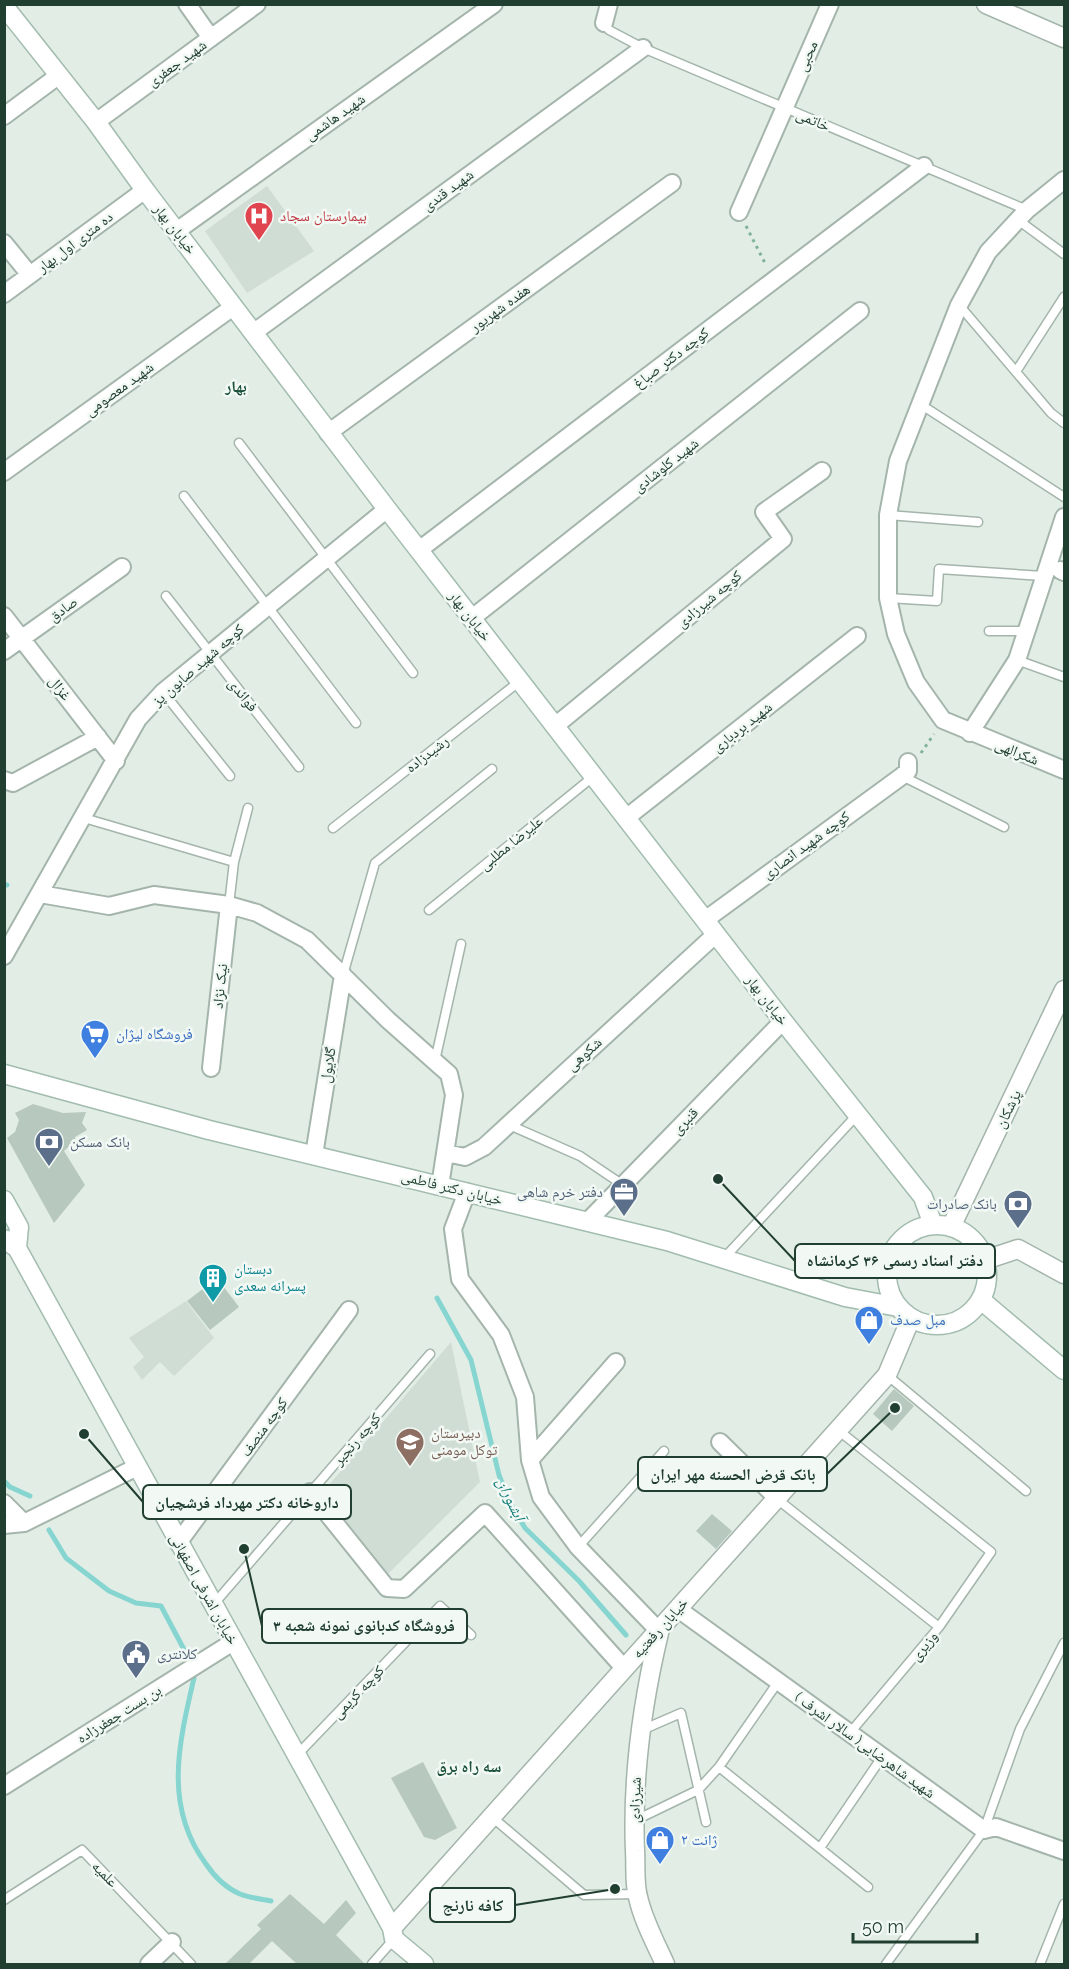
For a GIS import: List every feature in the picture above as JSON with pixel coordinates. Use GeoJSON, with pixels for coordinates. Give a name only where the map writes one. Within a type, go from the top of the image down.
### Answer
{"type":"FeatureCollection","features":[{"type":"Feature","properties":{"kind":"main road"},"geometry":{"type":"LineString","coordinates":[[986,4],[1065,38]]}},
{"type":"Feature","properties":{"kind":"main road","name":"خیابان بهار"},"geometry":{"type":"LineString","coordinates":[[4,6],[178,230],[328,433],[783,1021],[923,1197],[942,1226]]}},
{"type":"Feature","properties":{"kind":"main road","name":"پزشکان"},"geometry":{"type":"LineString","coordinates":[[942,1226],[1065,990]]}},
{"type":"Feature","properties":{"kind":"main road","name":"خیابان دکتر فاطمی"},"geometry":{"type":"LineString","coordinates":[[4,1074],[314,1155],[588,1221],[725,1257],[845,1297],[905,1312]]}},
{"type":"Feature","properties":{"kind":"main road","name":"خیابان اشرفی اصفهانی"},"geometry":{"type":"LineString","coordinates":[[4,1200],[19,1227],[11,1244],[137,1467],[393,1934],[424,1965]]}},
{"type":"Feature","properties":{"kind":"main road"},"geometry":{"type":"LineString","coordinates":[[942,1226],[975,1243],[985,1260],[987,1274],[981,1300],[962,1319],[950,1324],[937,1326],[905,1312],[890,1292],[887,1274],[890,1257],[905,1237],[922,1227],[942,1226]]}},
{"type":"Feature","properties":{"kind":"main road"},"geometry":{"type":"LineString","coordinates":[[985,1260],[1018,1249],[1065,1274]]}},
{"type":"Feature","properties":{"kind":"main road"},"geometry":{"type":"LineString","coordinates":[[981,1300],[1065,1370]]}},
{"type":"Feature","properties":{"kind":"main road","name":"خیابان رفعتیه"},"geometry":{"type":"LineString","coordinates":[[393,1934],[492,1816],[887,1375],[905,1312]]}},
{"type":"Feature","properties":{"kind":"main road","name":"شیرزادی"},"geometry":{"type":"LineString","coordinates":[[659,1631],[647,1684],[635,1777],[634,1821],[637,1894],[643,1915],[665,1965]]}},
{"type":"Feature","properties":{"kind":"main road","name":"خیابان اشرفی اصفهانی"},"geometry":{"type":"LineString","coordinates":[[393,1934],[436,1965]]}},
{"type":"Feature","properties":{"kind":"street"},"geometry":{"type":"LineString","coordinates":[[187,4],[211,38]]}},
{"type":"Feature","properties":{"kind":"street","name":"شهید جعفری"},"geometry":{"type":"LineString","coordinates":[[96,122],[257,4]]}},
{"type":"Feature","properties":{"kind":"street","name":"شهید هاشمی"},"geometry":{"type":"LineString","coordinates":[[178,230],[494,4]]}},
{"type":"Feature","properties":{"kind":"street"},"geometry":{"type":"LineString","coordinates":[[604,23],[609,4]]}},
{"type":"Feature","properties":{"kind":"street","name":"محبی"},"geometry":{"type":"LineString","coordinates":[[740,212],[830,4]]}},
{"type":"Feature","properties":{"kind":"street","name":"شهید قندی"},"geometry":{"type":"LineString","coordinates":[[253,333],[644,48]]}},
{"type":"Feature","properties":{"kind":"street"},"geometry":{"type":"LineString","coordinates":[[4,116],[58,76]]}},
{"type":"Feature","properties":{"kind":"street","name":"کوچه دکتر صباغ"},"geometry":{"type":"LineString","coordinates":[[419,550],[924,166]]}},
{"type":"Feature","properties":{"kind":"street"},"geometry":{"type":"LineString","coordinates":[[943,720],[916,682],[896,634],[888,598],[888,515],[898,461],[959,305],[988,252],[1023,215],[1065,180]]}},
{"type":"Feature","properties":{"kind":"street","name":"هفده شهریور"},"geometry":{"type":"LineString","coordinates":[[328,433],[672,183]]}},
{"type":"Feature","properties":{"kind":"street","name":"ده متری اول بهار"},"geometry":{"type":"LineString","coordinates":[[4,294],[145,190]]}},
{"type":"Feature","properties":{"kind":"street"},"geometry":{"type":"LineString","coordinates":[[4,243],[30,275]]}},
{"type":"Feature","properties":{"kind":"street","name":"شهید معصومی"},"geometry":{"type":"LineString","coordinates":[[4,472],[233,307]]}},
{"type":"Feature","properties":{"kind":"street","name":"شهید کلوشادی"},"geometry":{"type":"LineString","coordinates":[[472,618],[860,311]]}},
{"type":"Feature","properties":{"kind":"street","name":"کوچه شیرزادی"},"geometry":{"type":"LineString","coordinates":[[555,726],[783,539],[764,512],[822,471]]}},
{"type":"Feature","properties":{"kind":"street","name":"کوچه شهید صابون پز"},"geometry":{"type":"LineString","coordinates":[[4,956],[138,719],[163,692],[387,509]]}},
{"type":"Feature","properties":{"kind":"street"},"geometry":{"type":"LineString","coordinates":[[970,733],[1017,660],[1065,517]]}},
{"type":"Feature","properties":{"kind":"street","name":"صادق"},"geometry":{"type":"LineString","coordinates":[[4,651],[122,567]]}},
{"type":"Feature","properties":{"kind":"street","name":"غزال"},"geometry":{"type":"LineString","coordinates":[[4,616],[116,761]]}},
{"type":"Feature","properties":{"kind":"street","name":"شهید بردباری"},"geometry":{"type":"LineString","coordinates":[[626,818],[857,636]]}},
{"type":"Feature","properties":{"kind":"street","name":"شکرالهی"},"geometry":{"type":"LineString","coordinates":[[943,720],[1065,770]]}},
{"type":"Feature","properties":{"kind":"street"},"geometry":{"type":"LineString","coordinates":[[4,780],[13,783],[98,737]]}},
{"type":"Feature","properties":{"kind":"street","name":"کوچه شهید انصاری"},"geometry":{"type":"LineString","coordinates":[[705,920],[906,769]]}},
{"type":"Feature","properties":{"kind":"street"},"geometry":{"type":"LineString","coordinates":[[40,894],[109,906],[154,895],[229,905],[256,913],[307,940],[449,1074],[454,1095],[440,1185]]}},
{"type":"Feature","properties":{"kind":"street","name":"نیک نژاد"},"geometry":{"type":"LineString","coordinates":[[211,1068],[229,905]]}},
{"type":"Feature","properties":{"kind":"street","name":"شکوهی"},"geometry":{"type":"LineString","coordinates":[[446,1153],[465,1157],[484,1147],[716,934]]}},
{"type":"Feature","properties":{"kind":"street","name":"گلایول"},"geometry":{"type":"LineString","coordinates":[[314,1155],[343,975]]}},
{"type":"Feature","properties":{"kind":"street","name":"قنبری"},"geometry":{"type":"LineString","coordinates":[[588,1221],[783,1021]]}},
{"type":"Feature","properties":{"kind":"street"},"geometry":{"type":"LineString","coordinates":[[467,1192],[453,1229],[460,1279],[501,1335],[525,1397],[530,1460],[541,1497],[578,1547],[659,1631]]}},
{"type":"Feature","properties":{"kind":"street","name":"کوچه منصف"},"geometry":{"type":"LineString","coordinates":[[178,1543],[350,1310]]}},
{"type":"Feature","properties":{"kind":"street"},"geometry":{"type":"LineString","coordinates":[[530,1460],[616,1362]]}},
{"type":"Feature","properties":{"kind":"street"},"geometry":{"type":"LineString","coordinates":[[720,1442],[777,1498]]}},
{"type":"Feature","properties":{"kind":"street"},"geometry":{"type":"LineString","coordinates":[[4,1525],[24,1523],[137,1467]]}},
{"type":"Feature","properties":{"kind":"street"},"geometry":{"type":"LineString","coordinates":[[310,1492],[387,1588],[404,1589],[485,1513],[624,1668]]}},
{"type":"Feature","properties":{"kind":"street"},"geometry":{"type":"LineString","coordinates":[[4,1503],[24,1523]]}},
{"type":"Feature","properties":{"kind":"street","name":"شهید شاهرضایی( سالار اشرف )"},"geometry":{"type":"LineString","coordinates":[[678,1609],[984,1830]]}},
{"type":"Feature","properties":{"kind":"street","name":"بن بست جعفرزاده"},"geometry":{"type":"LineString","coordinates":[[4,1786],[233,1642]]}},
{"type":"Feature","properties":{"kind":"street"},"geometry":{"type":"LineString","coordinates":[[984,1830],[996,1827],[1065,1851]]}},
{"type":"Feature","properties":{"kind":"street"},"geometry":{"type":"LineString","coordinates":[[149,1965],[172,1942]]}},
{"type":"Feature","properties":{"kind":"lane","name":"خاتمی"},"geometry":{"type":"LineString","coordinates":[[604,23],[609,30],[644,48],[924,166],[1023,215],[1065,254]]}},
{"type":"Feature","properties":{"kind":"lane"},"geometry":{"type":"LineString","coordinates":[[1017,370],[1065,297]]}},
{"type":"Feature","properties":{"kind":"lane"},"geometry":{"type":"LineString","coordinates":[[959,305],[1017,370],[1050,413],[1065,423]]}},
{"type":"Feature","properties":{"kind":"lane"},"geometry":{"type":"LineString","coordinates":[[920,404],[1065,497]]}},
{"type":"Feature","properties":{"kind":"lane"},"geometry":{"type":"LineString","coordinates":[[239,444],[413,674]]}},
{"type":"Feature","properties":{"kind":"lane"},"geometry":{"type":"LineString","coordinates":[[184,496],[356,723]]}},
{"type":"Feature","properties":{"kind":"lane"},"geometry":{"type":"LineString","coordinates":[[888,515],[978,522]]}},
{"type":"Feature","properties":{"kind":"lane"},"geometry":{"type":"LineString","coordinates":[[888,598],[937,601],[939,569],[1044,576]]}},
{"type":"Feature","properties":{"kind":"lane","name":"فوائدی"},"geometry":{"type":"LineString","coordinates":[[166,596],[299,767]]}},
{"type":"Feature","properties":{"kind":"lane"},"geometry":{"type":"LineString","coordinates":[[989,631],[1027,631]]}},
{"type":"Feature","properties":{"kind":"lane"},"geometry":{"type":"LineString","coordinates":[[1017,660],[1065,677]]}},
{"type":"Feature","properties":{"kind":"lane","name":"رشیدزاده"},"geometry":{"type":"LineString","coordinates":[[333,828],[520,681]]}},
{"type":"Feature","properties":{"kind":"lane"},"geometry":{"type":"LineString","coordinates":[[163,692],[230,776]]}},
{"type":"Feature","properties":{"kind":"lane"},"geometry":{"type":"LineString","coordinates":[[343,975],[375,863],[492,769]]}},
{"type":"Feature","properties":{"kind":"lane"},"geometry":{"type":"LineString","coordinates":[[906,769],[1004,827]]}},
{"type":"Feature","properties":{"kind":"lane","name":"علیرضا مطلبی"},"geometry":{"type":"LineString","coordinates":[[429,910],[594,776]]}},
{"type":"Feature","properties":{"kind":"lane"},"geometry":{"type":"LineString","coordinates":[[229,905],[234,862],[248,808]]}},
{"type":"Feature","properties":{"kind":"lane"},"geometry":{"type":"LineString","coordinates":[[84,818],[234,862]]}},
{"type":"Feature","properties":{"kind":"lane"},"geometry":{"type":"LineString","coordinates":[[435,1061],[461,944]]}},
{"type":"Feature","properties":{"kind":"lane"},"geometry":{"type":"LineString","coordinates":[[725,1257],[857,1115]]}},
{"type":"Feature","properties":{"kind":"lane"},"geometry":{"type":"LineString","coordinates":[[507,1124],[580,1156],[623,1185]]}},
{"type":"Feature","properties":{"kind":"lane","name":"کوچه رنجبر"},"geometry":{"type":"LineString","coordinates":[[213,1605],[430,1354]]}},
{"type":"Feature","properties":{"kind":"lane"},"geometry":{"type":"LineString","coordinates":[[887,1375],[1026,1491]]}},
{"type":"Feature","properties":{"kind":"lane","name":"وزیری"},"geometry":{"type":"LineString","coordinates":[[838,1430],[991,1552],[939,1627],[849,1734]]}},
{"type":"Feature","properties":{"kind":"lane"},"geometry":{"type":"LineString","coordinates":[[578,1547],[664,1451]]}},
{"type":"Feature","properties":{"kind":"lane"},"geometry":{"type":"LineString","coordinates":[[777,1498],[939,1627]]}},
{"type":"Feature","properties":{"kind":"lane","name":"کوچه کریمی"},"geometry":{"type":"LineString","coordinates":[[296,1755],[440,1606],[471,1635]]}},
{"type":"Feature","properties":{"kind":"lane"},"geometry":{"type":"LineString","coordinates":[[886,1965],[984,1830],[1020,1729],[1065,1643]]}},
{"type":"Feature","properties":{"kind":"lane"},"geometry":{"type":"LineString","coordinates":[[634,1821],[698,1790],[719,1767],[778,1682]]}},
{"type":"Feature","properties":{"kind":"lane"},"geometry":{"type":"LineString","coordinates":[[642,1731],[681,1713],[706,1822]]}},
{"type":"Feature","properties":{"kind":"lane"},"geometry":{"type":"LineString","coordinates":[[820,1848],[882,1757]]}},
{"type":"Feature","properties":{"kind":"lane"},"geometry":{"type":"LineString","coordinates":[[719,1767],[868,1887]]}},
{"type":"Feature","properties":{"kind":"lane"},"geometry":{"type":"LineString","coordinates":[[492,1816],[585,1895],[637,1894]]}},
{"type":"Feature","properties":{"kind":"lane","name":"علمیه"},"geometry":{"type":"LineString","coordinates":[[4,1900],[82,1850],[172,1942],[191,1965]]}},
{"type":"Feature","properties":{"kind":"lane"},"geometry":{"type":"LineString","coordinates":[[1040,1965],[1065,1904]]}},
{"type":"Feature","properties":{"kind":"lane"},"geometry":{"type":"LineString","coordinates":[[372,1965],[393,1934]]}},
{"type":"Feature","properties":{"kind":"path"},"geometry":{"type":"LineString","coordinates":[[740,212],[774,280]]}},
{"type":"Feature","properties":{"kind":"path"},"geometry":{"type":"LineString","coordinates":[[906,769],[943,720]]}},
{"type":"Feature","properties":{"kind":"shaded area","name":"بیمارستان سجاد"},"geometry":{"type":"Polygon","coordinates":[[[267,186],[314,251],[247,293],[205,231],[267,186]]]}},
{"type":"Feature","properties":{"kind":"shaded area"},"geometry":{"type":"Polygon","coordinates":[[[186,1301],[214,1338],[174,1376],[160,1362],[142,1380],[133,1367],[144,1357],[129,1338],[186,1301]]]}},
{"type":"Feature","properties":{"kind":"shaded area","name":"دبیرستان توکل مومنی"},"geometry":{"type":"Polygon","coordinates":[[[451,1342],[480,1482],[388,1574],[323,1492],[451,1342]]]}},
{"type":"Feature","properties":{"kind":"building","name":"بانک مسکن"},"geometry":{"type":"Polygon","coordinates":[[[33,1104],[63,1113],[86,1112],[82,1123],[87,1130],[75,1137],[75,1141],[64,1151],[85,1185],[54,1223],[7,1138],[15,1132],[19,1120],[15,1113],[33,1104]]]}},
{"type":"Feature","properties":{"kind":"building","name":"دبستان پسرانه سعدی"},"geometry":{"type":"Polygon","coordinates":[[[217,1278],[239,1307],[210,1330],[187,1301],[217,1278]]]}},
{"type":"Feature","properties":{"kind":"building"},"geometry":{"type":"Polygon","coordinates":[[[894,1389],[914,1406],[892,1431],[873,1414],[894,1389]]]}},
{"type":"Feature","properties":{"kind":"building"},"geometry":{"type":"Polygon","coordinates":[[[712,1514],[732,1531],[716,1549],[696,1531],[712,1514]]]}},
{"type":"Feature","properties":{"kind":"building"},"geometry":{"type":"Polygon","coordinates":[[[423,1762],[457,1828],[435,1840],[424,1837],[391,1778],[423,1762]]]}},
{"type":"Feature","properties":{"kind":"building"},"geometry":{"type":"Polygon","coordinates":[[[290,1894],[324,1924],[346,1900],[356,1913],[336,1935],[366,1965],[298,1965],[272,1941],[248,1965],[224,1965],[261,1929],[257,1925],[290,1894]]]}},
{"type":"Feature","properties":{"kind":"waterway","name":"آبشوران"},"geometry":{"type":"LineString","coordinates":[[437,1298],[471,1360],[499,1475],[510,1503],[525,1528],[579,1581],[626,1635]]}},
{"type":"Feature","properties":{"kind":"waterway","name":"آبشوران"},"geometry":{"type":"LineString","coordinates":[[4,1481],[10,1487],[30,1496]]}},
{"type":"Feature","properties":{"kind":"waterway","name":"آبشوران"},"geometry":{"type":"LineString","coordinates":[[49,1530],[66,1558],[109,1591],[136,1603],[161,1606],[188,1657]]}},
{"type":"Feature","properties":{"kind":"waterway","name":"آبشوران"},"geometry":{"type":"LineString","coordinates":[[194,1678],[184,1726],[178,1774],[179,1797],[184,1820],[193,1842],[209,1868],[221,1881],[240,1894],[271,1901]]}},
{"type":"Feature","properties":{"kind":"place","name":"بیمارستان سجاد"},"geometry":{"type":"Point","coordinates":[259,242]}},
{"type":"Feature","properties":{"kind":"place","name":"فروشگاه لیژان"},"geometry":{"type":"Point","coordinates":[95,1060]}},
{"type":"Feature","properties":{"kind":"place","name":"بانک مسکن"},"geometry":{"type":"Point","coordinates":[49,1168]}},
{"type":"Feature","properties":{"kind":"place","name":"دفتر اسناد رسمی ۳۶ کرمانشاه"},"geometry":{"type":"Point","coordinates":[718,1179]}},
{"type":"Feature","properties":{"kind":"place","name":"دفتر خرم شاهی"},"geometry":{"type":"Point","coordinates":[624,1218]}},
{"type":"Feature","properties":{"kind":"place","name":"بانک صادرات"},"geometry":{"type":"Point","coordinates":[1018,1230]}},
{"type":"Feature","properties":{"kind":"place","name":"دبستان پسرانه سعدی"},"geometry":{"type":"Point","coordinates":[213,1304]}},
{"type":"Feature","properties":{"kind":"place","name":"مبل صدف"},"geometry":{"type":"Point","coordinates":[869,1346]}},
{"type":"Feature","properties":{"kind":"place","name":"بانک قرض الحسنه مهر ایران"},"geometry":{"type":"Point","coordinates":[895,1408]}},
{"type":"Feature","properties":{"kind":"place","name":"داروخانه دکتر مهرداد فرشچیان"},"geometry":{"type":"Point","coordinates":[84,1434]}},
{"type":"Feature","properties":{"kind":"place","name":"دبیرستان توکل مومنی"},"geometry":{"type":"Point","coordinates":[410,1468]}},
{"type":"Feature","properties":{"kind":"place","name":"فروشگاه کدبانوی نمونه شعبه ۳"},"geometry":{"type":"Point","coordinates":[244,1549]}},
{"type":"Feature","properties":{"kind":"place","name":"کلانتری"},"geometry":{"type":"Point","coordinates":[136,1680]}},
{"type":"Feature","properties":{"kind":"place","name":"ژانت ۲"},"geometry":{"type":"Point","coordinates":[660,1866]}},
{"type":"Feature","properties":{"kind":"place","name":"کافه نارنج"},"geometry":{"type":"Point","coordinates":[615,1889]}},
{"type":"Feature","properties":{"kind":"district","name":"بهار"},"geometry":{"type":"Point","coordinates":[236,386]}},
{"type":"Feature","properties":{"kind":"district","name":"سه راه برق"},"geometry":{"type":"Point","coordinates":[469,1766]}}]}
